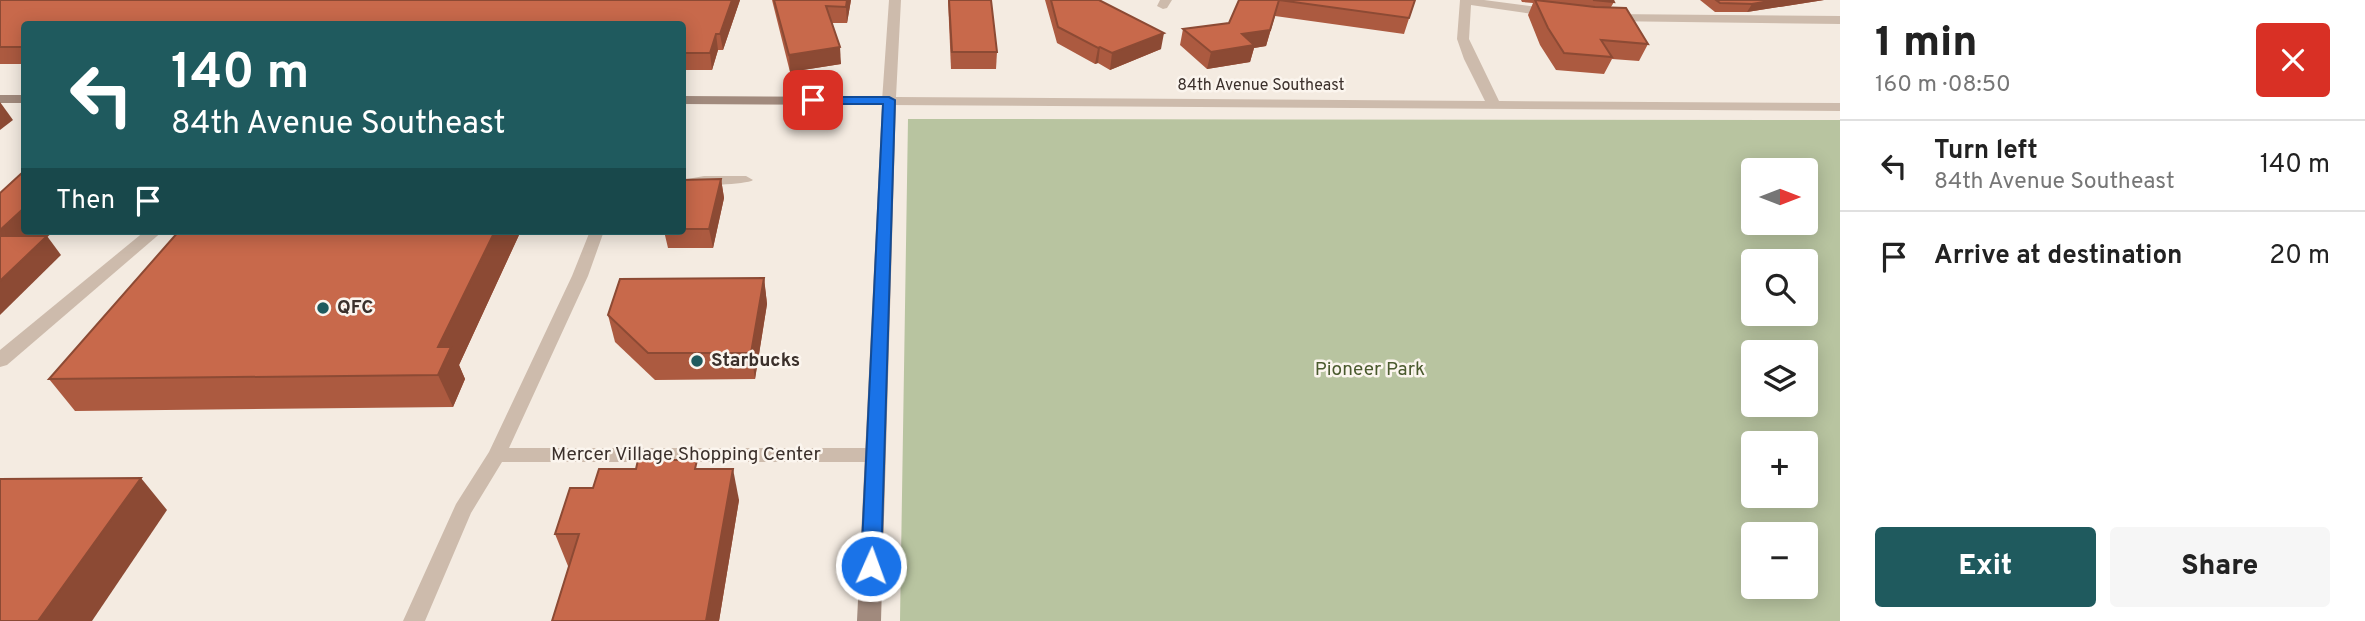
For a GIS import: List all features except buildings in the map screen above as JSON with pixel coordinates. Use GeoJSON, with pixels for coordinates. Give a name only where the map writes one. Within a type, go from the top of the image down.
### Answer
{"type":"FeatureCollection","features":[{"type":"Feature","properties":{"kind":"street"},"geometry":{"type":"LineString","coordinates":[[869,621],[895,0]]}},
{"type":"Feature","properties":{"kind":"street"},"geometry":{"type":"LineString","coordinates":[[1494,105],[1462,39],[1466,1],[1565,15]]}},
{"type":"Feature","properties":{"kind":"street"},"geometry":{"type":"LineString","coordinates":[[1601,17],[1840,20]]}},
{"type":"Feature","properties":{"kind":"street"},"geometry":{"type":"LineString","coordinates":[[0,99],[21,99]]}},
{"type":"Feature","properties":{"kind":"street","name":"84th Avenue Southeast"},"geometry":{"type":"LineString","coordinates":[[686,100],[1840,107]]}},
{"type":"Feature","properties":{"kind":"street"},"geometry":{"type":"LineString","coordinates":[[0,360],[150,235]]}},
{"type":"Feature","properties":{"kind":"lane"},"geometry":{"type":"LineString","coordinates":[[686,183],[704,180],[746,180]]}},
{"type":"Feature","properties":{"kind":"lane"},"geometry":{"type":"LineString","coordinates":[[414,621],[463,510],[497,455],[580,276],[595,235]]}},
{"type":"Feature","properties":{"kind":"lane","name":"Mercer Village Shopping Center"},"geometry":{"type":"LineString","coordinates":[[497,455],[874,455]]}},
{"type":"Feature","properties":{"kind":"green space","name":"Pioneer Park"},"geometry":{"type":"Polygon","coordinates":[[[908,119],[1840,120],[1840,621],[900,621],[908,119]]]}},
{"type":"Feature","properties":{"kind":"place","name":"QFC"},"geometry":{"type":"Point","coordinates":[323,308]}},
{"type":"Feature","properties":{"kind":"place","name":"Starbucks"},"geometry":{"type":"Point","coordinates":[697,361]}},
{"type":"Feature","properties":{"kind":"route"},"geometry":{"type":"LineString","coordinates":[[813,100],[889,100],[871,566]]}}]}
